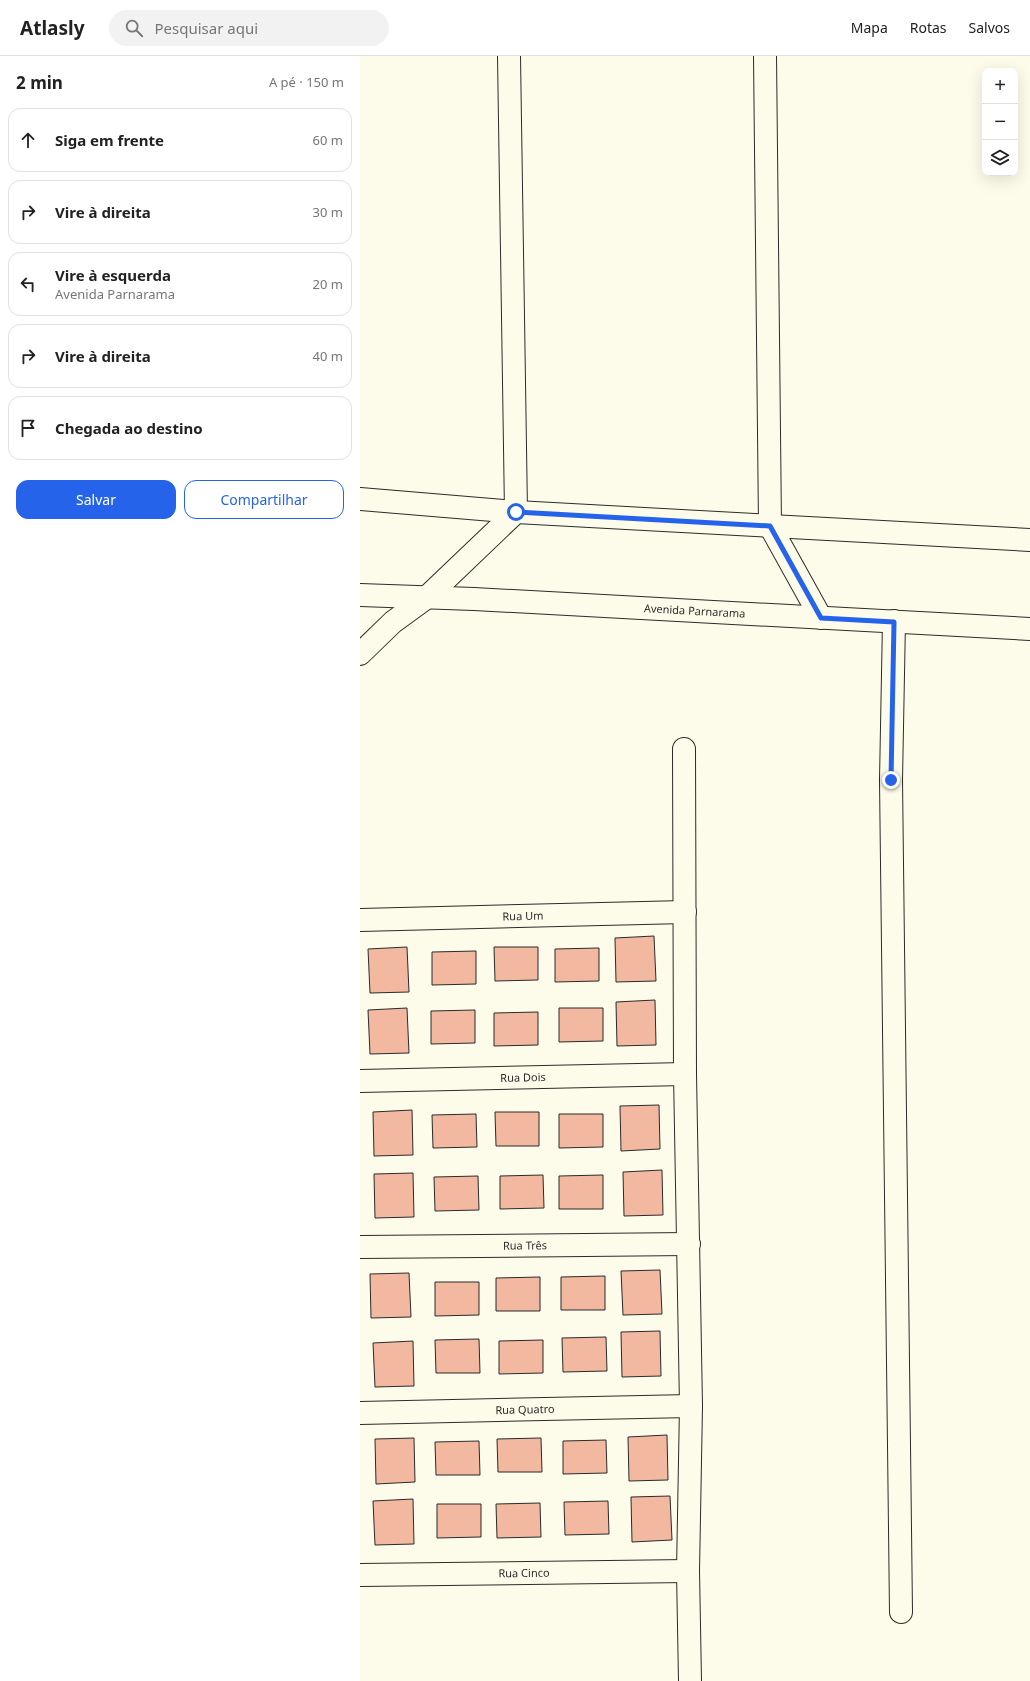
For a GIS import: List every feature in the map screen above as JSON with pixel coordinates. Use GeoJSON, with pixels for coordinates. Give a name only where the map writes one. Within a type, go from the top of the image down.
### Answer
{"type":"FeatureCollection","features":[{"type":"Feature","properties":{"kind":"street"},"geometry":{"type":"LineString","coordinates":[[360,654],[393,622],[426,598],[516,512],[509,56]]}},
{"type":"Feature","properties":{"kind":"street"},"geometry":{"type":"LineString","coordinates":[[765,56],[770,526],[821,618]]}},
{"type":"Feature","properties":{"kind":"street"},"geometry":{"type":"LineString","coordinates":[[360,499],[516,512],[1030,540]]}},
{"type":"Feature","properties":{"kind":"street","name":"Avenida Parnarama"},"geometry":{"type":"LineString","coordinates":[[360,595],[474,599],[1030,629]]}},
{"type":"Feature","properties":{"kind":"street"},"geometry":{"type":"LineString","coordinates":[[894,622],[891,788],[901,1612]]}},
{"type":"Feature","properties":{"kind":"street"},"geometry":{"type":"LineString","coordinates":[[684,749],[686,1074],[691,1406],[688,1571],[690,1681]]}},
{"type":"Feature","properties":{"kind":"street","name":"Rua Um"},"geometry":{"type":"LineString","coordinates":[[360,920],[685,912]]}},
{"type":"Feature","properties":{"kind":"street","name":"Rua Dois"},"geometry":{"type":"LineString","coordinates":[[360,1081],[686,1074]]}},
{"type":"Feature","properties":{"kind":"street","name":"Rua Três"},"geometry":{"type":"LineString","coordinates":[[360,1247],[689,1244]]}},
{"type":"Feature","properties":{"kind":"street","name":"Rua Quatro"},"geometry":{"type":"LineString","coordinates":[[360,1413],[691,1406]]}},
{"type":"Feature","properties":{"kind":"street","name":"Rua Cinco"},"geometry":{"type":"LineString","coordinates":[[360,1575],[688,1571]]}},
{"type":"Feature","properties":{"kind":"building"},"geometry":{"type":"Polygon","coordinates":[[[654,936],[656,981],[616,982],[615,938],[654,936]]]}},
{"type":"Feature","properties":{"kind":"building"},"geometry":{"type":"Polygon","coordinates":[[[407,947],[409,992],[370,993],[368,949],[407,947]]]}},
{"type":"Feature","properties":{"kind":"building"},"geometry":{"type":"Polygon","coordinates":[[[494,947],[538,947],[538,980],[495,981],[494,947]]]}},
{"type":"Feature","properties":{"kind":"building"},"geometry":{"type":"Polygon","coordinates":[[[599,948],[599,981],[555,982],[555,949],[599,948]]]}},
{"type":"Feature","properties":{"kind":"building"},"geometry":{"type":"Polygon","coordinates":[[[476,951],[476,984],[432,985],[432,952],[476,951]]]}},
{"type":"Feature","properties":{"kind":"building"},"geometry":{"type":"Polygon","coordinates":[[[655,1000],[656,1045],[617,1046],[616,1002],[655,1000]]]}},
{"type":"Feature","properties":{"kind":"building"},"geometry":{"type":"Polygon","coordinates":[[[407,1008],[409,1053],[370,1054],[368,1010],[407,1008]]]}},
{"type":"Feature","properties":{"kind":"building"},"geometry":{"type":"Polygon","coordinates":[[[559,1008],[603,1008],[603,1041],[559,1042],[559,1008]]]}},
{"type":"Feature","properties":{"kind":"building"},"geometry":{"type":"Polygon","coordinates":[[[475,1010],[475,1043],[431,1044],[431,1011],[475,1010]]]}},
{"type":"Feature","properties":{"kind":"building"},"geometry":{"type":"Polygon","coordinates":[[[538,1012],[538,1045],[494,1046],[494,1013],[538,1012]]]}},
{"type":"Feature","properties":{"kind":"building"},"geometry":{"type":"Polygon","coordinates":[[[659,1105],[660,1149],[621,1151],[620,1106],[659,1105]]]}},
{"type":"Feature","properties":{"kind":"building"},"geometry":{"type":"Polygon","coordinates":[[[412,1110],[413,1155],[374,1156],[373,1112],[412,1110]]]}},
{"type":"Feature","properties":{"kind":"building"},"geometry":{"type":"Polygon","coordinates":[[[495,1112],[539,1112],[539,1146],[496,1146],[495,1112]]]}},
{"type":"Feature","properties":{"kind":"building"},"geometry":{"type":"Polygon","coordinates":[[[476,1114],[477,1147],[433,1148],[432,1115],[476,1114]]]}},
{"type":"Feature","properties":{"kind":"building"},"geometry":{"type":"Polygon","coordinates":[[[559,1114],[603,1114],[603,1147],[559,1148],[559,1114]]]}},
{"type":"Feature","properties":{"kind":"building"},"geometry":{"type":"Polygon","coordinates":[[[662,1170],[663,1215],[624,1216],[623,1172],[662,1170]]]}},
{"type":"Feature","properties":{"kind":"building"},"geometry":{"type":"Polygon","coordinates":[[[413,1173],[414,1217],[375,1218],[374,1174],[413,1173]]]}},
{"type":"Feature","properties":{"kind":"building"},"geometry":{"type":"Polygon","coordinates":[[[543,1175],[544,1208],[500,1209],[500,1176],[543,1175]]]}},
{"type":"Feature","properties":{"kind":"building"},"geometry":{"type":"Polygon","coordinates":[[[603,1175],[603,1209],[559,1209],[559,1176],[603,1175]]]}},
{"type":"Feature","properties":{"kind":"building"},"geometry":{"type":"Polygon","coordinates":[[[478,1176],[479,1210],[435,1211],[434,1177],[478,1176]]]}},
{"type":"Feature","properties":{"kind":"building"},"geometry":{"type":"Polygon","coordinates":[[[660,1270],[662,1314],[623,1315],[621,1271],[660,1270]]]}},
{"type":"Feature","properties":{"kind":"building"},"geometry":{"type":"Polygon","coordinates":[[[409,1273],[411,1317],[371,1318],[370,1274],[409,1273]]]}},
{"type":"Feature","properties":{"kind":"building"},"geometry":{"type":"Polygon","coordinates":[[[605,1276],[605,1310],[561,1310],[561,1277],[605,1276]]]}},
{"type":"Feature","properties":{"kind":"building"},"geometry":{"type":"Polygon","coordinates":[[[540,1277],[540,1311],[496,1311],[496,1278],[540,1277]]]}},
{"type":"Feature","properties":{"kind":"building"},"geometry":{"type":"Polygon","coordinates":[[[435,1282],[479,1282],[479,1315],[435,1316],[435,1282]]]}},
{"type":"Feature","properties":{"kind":"building"},"geometry":{"type":"Polygon","coordinates":[[[660,1331],[661,1376],[622,1377],[621,1332],[660,1331]]]}},
{"type":"Feature","properties":{"kind":"building"},"geometry":{"type":"Polygon","coordinates":[[[606,1337],[607,1371],[563,1372],[562,1338],[606,1337]]]}},
{"type":"Feature","properties":{"kind":"building"},"geometry":{"type":"Polygon","coordinates":[[[479,1339],[480,1373],[436,1373],[435,1340],[479,1339]]]}},
{"type":"Feature","properties":{"kind":"building"},"geometry":{"type":"Polygon","coordinates":[[[543,1340],[543,1373],[499,1374],[499,1341],[543,1340]]]}},
{"type":"Feature","properties":{"kind":"building"},"geometry":{"type":"Polygon","coordinates":[[[413,1341],[414,1386],[375,1387],[373,1343],[413,1341]]]}},
{"type":"Feature","properties":{"kind":"building"},"geometry":{"type":"Polygon","coordinates":[[[667,1435],[668,1480],[629,1481],[628,1437],[667,1435]]]}},
{"type":"Feature","properties":{"kind":"building"},"geometry":{"type":"Polygon","coordinates":[[[414,1438],[415,1482],[376,1484],[375,1439],[414,1438]]]}},
{"type":"Feature","properties":{"kind":"building"},"geometry":{"type":"Polygon","coordinates":[[[541,1438],[542,1472],[498,1472],[497,1439],[541,1438]]]}},
{"type":"Feature","properties":{"kind":"building"},"geometry":{"type":"Polygon","coordinates":[[[606,1440],[607,1473],[563,1474],[563,1441],[606,1440]]]}},
{"type":"Feature","properties":{"kind":"building"},"geometry":{"type":"Polygon","coordinates":[[[479,1441],[480,1475],[436,1475],[435,1442],[479,1441]]]}},
{"type":"Feature","properties":{"kind":"building"},"geometry":{"type":"Polygon","coordinates":[[[670,1496],[672,1540],[632,1542],[631,1497],[670,1496]]]}},
{"type":"Feature","properties":{"kind":"building"},"geometry":{"type":"Polygon","coordinates":[[[413,1499],[414,1544],[375,1545],[373,1501],[413,1499]]]}},
{"type":"Feature","properties":{"kind":"building"},"geometry":{"type":"Polygon","coordinates":[[[608,1501],[609,1534],[565,1535],[564,1502],[608,1501]]]}},
{"type":"Feature","properties":{"kind":"building"},"geometry":{"type":"Polygon","coordinates":[[[540,1503],[541,1537],[497,1538],[496,1504],[540,1503]]]}},
{"type":"Feature","properties":{"kind":"building"},"geometry":{"type":"Polygon","coordinates":[[[437,1504],[481,1504],[481,1537],[437,1538],[437,1504]]]}},
{"type":"Feature","properties":{"kind":"route"},"geometry":{"type":"LineString","coordinates":[[516,512],[770,526],[821,618],[894,622],[891,780]]}}]}
